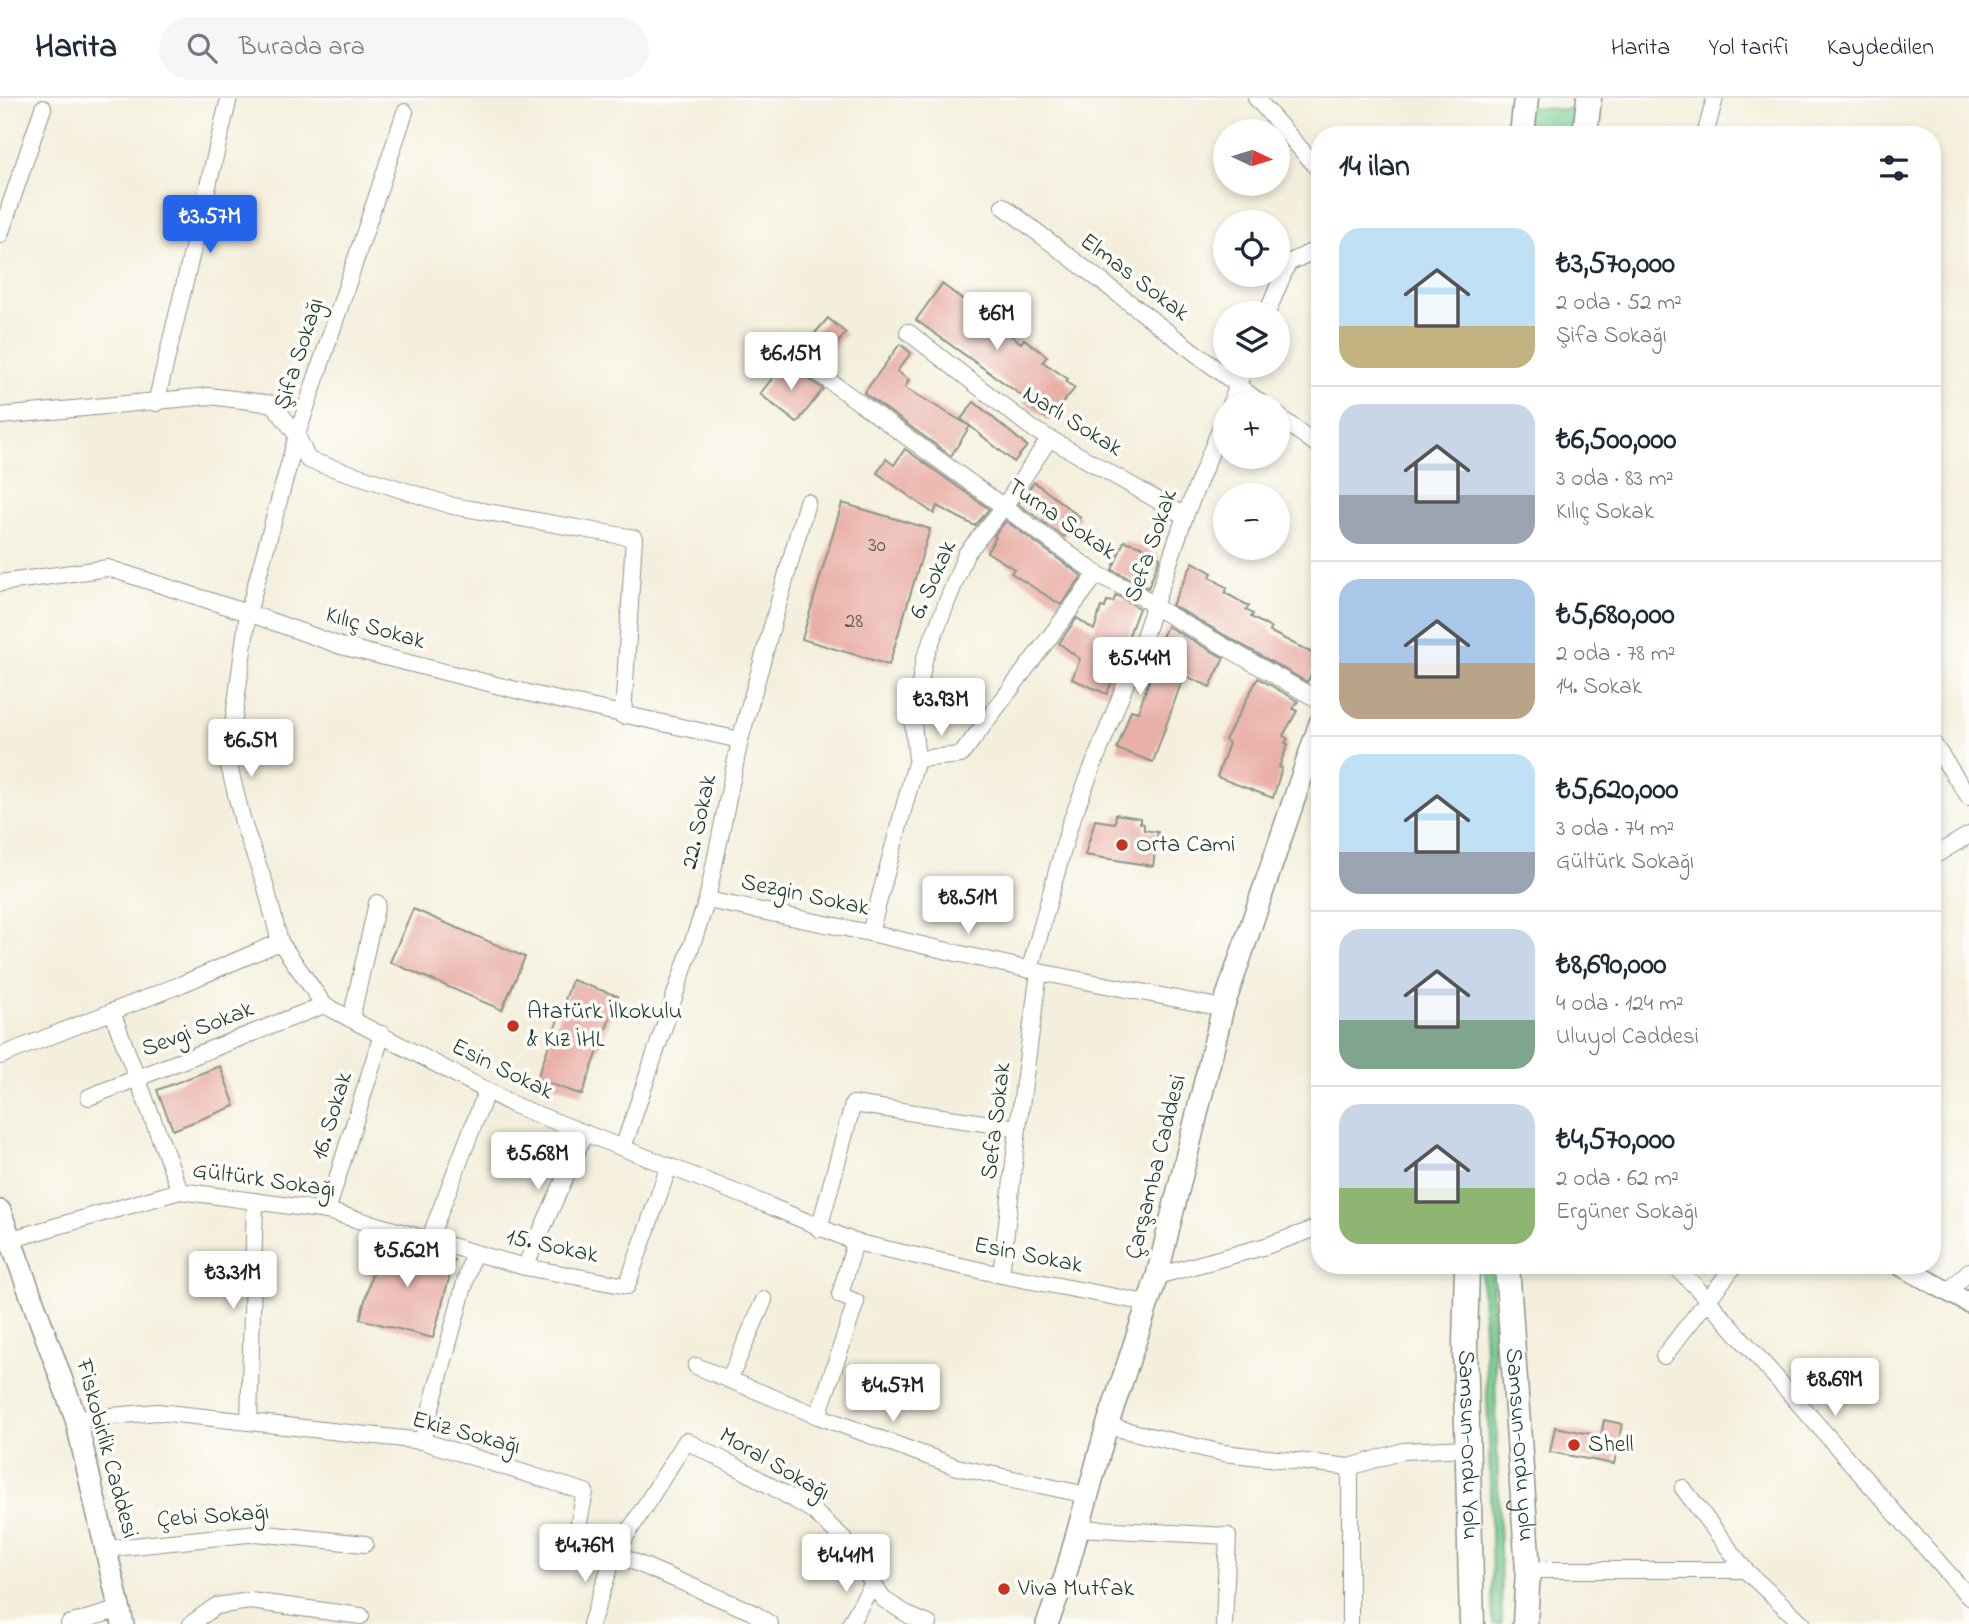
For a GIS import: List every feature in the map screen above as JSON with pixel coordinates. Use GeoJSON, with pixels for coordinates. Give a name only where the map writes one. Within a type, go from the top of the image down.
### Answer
{"type":"FeatureCollection","features":[{"type":"Feature","properties":{"kind":"highway"},"geometry":{"type":"LineString","coordinates":[[1586,126],[1589,98]]}},
{"type":"Feature","properties":{"kind":"highway"},"geometry":{"type":"LineString","coordinates":[[1523,126],[1525,102]]}},
{"type":"Feature","properties":{"kind":"highway","name":"Samsun-Ordu Yolu"},"geometry":{"type":"LineString","coordinates":[[1467,1274],[1465,1345],[1472,1624]]}},
{"type":"Feature","properties":{"kind":"highway","name":"Samsun-Ordu yolu"},"geometry":{"type":"LineString","coordinates":[[1508,1274],[1528,1570],[1525,1624]]}},
{"type":"Feature","properties":{"kind":"main road"},"geometry":{"type":"LineString","coordinates":[[1518,126],[1525,102]]}},
{"type":"Feature","properties":{"kind":"main road","name":"Çarşamba Caddesi"},"geometry":{"type":"LineString","coordinates":[[1047,1624],[1065,1577],[1107,1426],[1157,1276],[1223,1008],[1311,749]]}},
{"type":"Feature","properties":{"kind":"main road","name":"Fiskobirlik Caddesi"},"geometry":{"type":"LineString","coordinates":[[0,1211],[76,1419],[122,1617]]}},
{"type":"Feature","properties":{"kind":"street"},"geometry":{"type":"LineString","coordinates":[[156,403],[229,98]]}},
{"type":"Feature","properties":{"kind":"street"},"geometry":{"type":"LineString","coordinates":[[1256,98],[1311,161]]}},
{"type":"Feature","properties":{"kind":"street"},"geometry":{"type":"LineString","coordinates":[[1707,126],[1715,98]]}},
{"type":"Feature","properties":{"kind":"street"},"geometry":{"type":"LineString","coordinates":[[0,235],[43,108]]}},
{"type":"Feature","properties":{"kind":"street","name":"Şifa Sokağı"},"geometry":{"type":"LineString","coordinates":[[280,942],[265,884],[244,826],[228,762],[248,613],[297,435],[405,112]]}},
{"type":"Feature","properties":{"kind":"street","name":"Elmas Sokak"},"geometry":{"type":"LineString","coordinates":[[1003,206],[1245,392]]}},
{"type":"Feature","properties":{"kind":"street"},"geometry":{"type":"LineString","coordinates":[[1273,301],[1288,263],[1311,252]]}},
{"type":"Feature","properties":{"kind":"street","name":"Narlı Sokak"},"geometry":{"type":"LineString","coordinates":[[908,331],[1049,439],[1185,516]]}},
{"type":"Feature","properties":{"kind":"street","name":"Turna Sokak"},"geometry":{"type":"LineString","coordinates":[[792,354],[1097,574],[1141,596],[1155,607],[1311,696]]}},
{"type":"Feature","properties":{"kind":"street"},"geometry":{"type":"LineString","coordinates":[[1235,392],[1241,378]]}},
{"type":"Feature","properties":{"kind":"street"},"geometry":{"type":"LineString","coordinates":[[0,416],[209,396],[273,404],[297,435],[308,460],[453,506],[634,538],[623,716]]}},
{"type":"Feature","properties":{"kind":"street"},"geometry":{"type":"LineString","coordinates":[[1290,425],[1311,440]]}},
{"type":"Feature","properties":{"kind":"street","name":"6. Sokak"},"geometry":{"type":"LineString","coordinates":[[917,759],[913,724],[924,660],[966,554],[1003,508],[1049,439]]}},
{"type":"Feature","properties":{"kind":"street","name":"Sefa Sokak"},"geometry":{"type":"LineString","coordinates":[[1001,1275],[1035,971],[1070,824],[1155,607],[1185,516],[1213,447]]}},
{"type":"Feature","properties":{"kind":"street","name":"22. Sokak"},"geometry":{"type":"LineString","coordinates":[[623,1148],[707,900],[740,740],[807,502]]}},
{"type":"Feature","properties":{"kind":"street","name":"Kılıç Sokak"},"geometry":{"type":"LineString","coordinates":[[0,583],[108,568],[341,646],[623,716],[740,740]]}},
{"type":"Feature","properties":{"kind":"street"},"geometry":{"type":"LineString","coordinates":[[870,933],[917,759],[961,755],[1097,574]]}},
{"type":"Feature","properties":{"kind":"street"},"geometry":{"type":"LineString","coordinates":[[1941,755],[1969,797]]}},
{"type":"Feature","properties":{"kind":"street"},"geometry":{"type":"LineString","coordinates":[[1941,852],[1969,835]]}},
{"type":"Feature","properties":{"kind":"street","name":"Sezgin Sokak"},"geometry":{"type":"LineString","coordinates":[[707,900],[870,933],[1035,971],[1223,1008]]}},
{"type":"Feature","properties":{"kind":"street"},"geometry":{"type":"LineString","coordinates":[[351,1019],[377,902]]}},
{"type":"Feature","properties":{"kind":"street"},"geometry":{"type":"LineString","coordinates":[[0,1056],[280,942]]}},
{"type":"Feature","properties":{"kind":"street","name":"Esin Sokak"},"geometry":{"type":"LineString","coordinates":[[280,942],[324,1005],[516,1106],[855,1242],[1001,1275],[1147,1303]]}},
{"type":"Feature","properties":{"kind":"street","name":"Sevgi Sokak"},"geometry":{"type":"LineString","coordinates":[[89,1097],[324,1005]]}},
{"type":"Feature","properties":{"kind":"street"},"geometry":{"type":"LineString","coordinates":[[112,1012],[139,1077],[180,1191]]}},
{"type":"Feature","properties":{"kind":"street","name":"16. Sokak"},"geometry":{"type":"LineString","coordinates":[[327,1211],[382,1034]]}},
{"type":"Feature","properties":{"kind":"street"},"geometry":{"type":"LineString","coordinates":[[429,1240],[487,1090]]}},
{"type":"Feature","properties":{"kind":"street"},"geometry":{"type":"LineString","coordinates":[[819,1229],[853,1104],[1018,1128]]}},
{"type":"Feature","properties":{"kind":"street"},"geometry":{"type":"LineString","coordinates":[[525,1267],[585,1133]]}},
{"type":"Feature","properties":{"kind":"street","name":"15. Sokak"},"geometry":{"type":"LineString","coordinates":[[429,1240],[525,1267],[627,1286],[668,1166]]}},
{"type":"Feature","properties":{"kind":"street","name":"Gültürk Sokağı"},"geometry":{"type":"LineString","coordinates":[[12,1239],[180,1191],[327,1211],[429,1240]]}},
{"type":"Feature","properties":{"kind":"street"},"geometry":{"type":"LineString","coordinates":[[249,1422],[255,1202]]}},
{"type":"Feature","properties":{"kind":"street"},"geometry":{"type":"LineString","coordinates":[[1157,1276],[1266,1246],[1311,1230]]}},
{"type":"Feature","properties":{"kind":"street"},"geometry":{"type":"LineString","coordinates":[[818,1416],[856,1302],[840,1295],[855,1242]]}},
{"type":"Feature","properties":{"kind":"street"},"geometry":{"type":"LineString","coordinates":[[422,1441],[473,1253]]}},
{"type":"Feature","properties":{"kind":"street"},"geometry":{"type":"LineString","coordinates":[[1948,1292],[1969,1271]]}},
{"type":"Feature","properties":{"kind":"street"},"geometry":{"type":"LineString","coordinates":[[1682,1274],[1969,1597]]}},
{"type":"Feature","properties":{"kind":"street"},"geometry":{"type":"LineString","coordinates":[[1664,1356],[1728,1274]]}},
{"type":"Feature","properties":{"kind":"street"},"geometry":{"type":"LineString","coordinates":[[1915,1274],[1969,1303]]}},
{"type":"Feature","properties":{"kind":"street"},"geometry":{"type":"LineString","coordinates":[[729,1380],[764,1300]]}},
{"type":"Feature","properties":{"kind":"street"},"geometry":{"type":"LineString","coordinates":[[696,1366],[818,1416],[957,1467],[1087,1495]]}},
{"type":"Feature","properties":{"kind":"street","name":"Ekiz Sokağı"},"geometry":{"type":"LineString","coordinates":[[76,1419],[158,1412],[422,1441],[585,1492],[576,1537],[752,1612],[770,1624]]}},
{"type":"Feature","properties":{"kind":"street"},"geometry":{"type":"LineString","coordinates":[[1107,1426],[1223,1453],[1350,1466],[1403,1451],[1468,1448]]}},
{"type":"Feature","properties":{"kind":"street","name":"Moral Sokağı"},"geometry":{"type":"LineString","coordinates":[[614,1555],[686,1441],[812,1510],[844,1539],[883,1599],[909,1616],[929,1624]]}},
{"type":"Feature","properties":{"kind":"street"},"geometry":{"type":"LineString","coordinates":[[1350,1466],[1350,1624]]}},
{"type":"Feature","properties":{"kind":"street"},"geometry":{"type":"LineString","coordinates":[[1683,1488],[1745,1570],[1803,1624]]}},
{"type":"Feature","properties":{"kind":"street"},"geometry":{"type":"LineString","coordinates":[[1079,1528],[1228,1536],[1224,1624]]}},
{"type":"Feature","properties":{"kind":"street","name":"Çebi Sokağı"},"geometry":{"type":"LineString","coordinates":[[105,1549],[257,1533],[365,1544]]}},
{"type":"Feature","properties":{"kind":"street"},"geometry":{"type":"LineString","coordinates":[[591,1624],[614,1555]]}},
{"type":"Feature","properties":{"kind":"street"},"geometry":{"type":"LineString","coordinates":[[1528,1570],[1745,1570]]}},
{"type":"Feature","properties":{"kind":"street"},"geometry":{"type":"LineString","coordinates":[[850,1624],[873,1584]]}},
{"type":"Feature","properties":{"kind":"street"},"geometry":{"type":"LineString","coordinates":[[191,1624],[216,1606],[250,1601],[361,1616]]}},
{"type":"Feature","properties":{"kind":"street"},"geometry":{"type":"LineString","coordinates":[[69,1624],[122,1617]]}},
{"type":"Feature","properties":{"kind":"green space"},"geometry":{"type":"Polygon","coordinates":[[[1525,107],[1588,111],[1586,126],[1523,126],[1525,107]]]}},
{"type":"Feature","properties":{"kind":"green space"},"geometry":{"type":"Polygon","coordinates":[[[1481,1274],[1492,1274],[1502,1624],[1493,1624],[1481,1274]]]}},
{"type":"Feature","properties":{"kind":"building"},"geometry":{"type":"Polygon","coordinates":[[[942,284],[1021,343],[1024,339],[1047,356],[1043,362],[1068,379],[1066,382],[1075,388],[1049,420],[1023,402],[1025,398],[916,320],[942,284]]]}},
{"type":"Feature","properties":{"kind":"building"},"geometry":{"type":"Polygon","coordinates":[[[828,318],[846,333],[821,362],[802,348],[828,318]]]}},
{"type":"Feature","properties":{"kind":"building"},"geometry":{"type":"Polygon","coordinates":[[[900,344],[911,353],[897,371],[909,380],[905,387],[970,426],[951,456],[864,393],[900,344]]]}},
{"type":"Feature","properties":{"kind":"building"},"geometry":{"type":"Polygon","coordinates":[[[785,362],[823,389],[797,423],[760,394],[785,362]]]}},
{"type":"Feature","properties":{"kind":"building"},"geometry":{"type":"Polygon","coordinates":[[[974,402],[1027,446],[1014,462],[961,419],[974,402]]]}},
{"type":"Feature","properties":{"kind":"building"},"geometry":{"type":"Polygon","coordinates":[[[905,449],[989,509],[975,526],[937,506],[934,514],[877,473],[886,459],[894,465],[905,449]]]}},
{"type":"Feature","properties":{"kind":"building"},"geometry":{"type":"Polygon","coordinates":[[[1034,482],[1080,517],[1064,537],[1018,504],[1034,482]]]}},
{"type":"Feature","properties":{"kind":"building"},"geometry":{"type":"Polygon","coordinates":[[[842,503],[930,529],[889,665],[802,639],[842,503]]]}},
{"type":"Feature","properties":{"kind":"building"},"geometry":{"type":"Polygon","coordinates":[[[1006,521],[1082,576],[1061,605],[1011,573],[1014,569],[987,552],[996,537],[994,536],[1006,521]]]}},
{"type":"Feature","properties":{"kind":"building"},"geometry":{"type":"Polygon","coordinates":[[[1124,541],[1141,546],[1160,557],[1148,588],[1112,570],[1124,541]]]}},
{"type":"Feature","properties":{"kind":"building"},"geometry":{"type":"Polygon","coordinates":[[[1193,562],[1212,573],[1210,577],[1227,588],[1225,593],[1249,606],[1246,610],[1253,614],[1251,617],[1271,628],[1269,631],[1311,652],[1311,674],[1307,682],[1172,605],[1193,562]]]}},
{"type":"Feature","properties":{"kind":"building"},"geometry":{"type":"Polygon","coordinates":[[[1116,595],[1139,608],[1107,694],[1072,679],[1080,659],[1059,643],[1077,618],[1094,630],[1101,607],[1105,608],[1107,601],[1113,602],[1116,595]]]}},
{"type":"Feature","properties":{"kind":"building"},"geometry":{"type":"Polygon","coordinates":[[[1167,626],[1224,658],[1210,687],[1184,675],[1153,762],[1117,749],[1131,710],[1138,712],[1159,652],[1156,650],[1167,626]]]}},
{"type":"Feature","properties":{"kind":"building"},"geometry":{"type":"Polygon","coordinates":[[[1258,678],[1298,701],[1293,709],[1297,711],[1283,736],[1288,739],[1285,743],[1288,744],[1279,767],[1282,768],[1273,798],[1217,777],[1229,743],[1225,740],[1258,678]]]}},
{"type":"Feature","properties":{"kind":"building","name":"Orta Cami"},"geometry":{"type":"Polygon","coordinates":[[[1116,814],[1140,818],[1144,830],[1158,832],[1153,866],[1085,855],[1095,820],[1115,823],[1116,814]]]}},
{"type":"Feature","properties":{"kind":"building"},"geometry":{"type":"Polygon","coordinates":[[[413,909],[525,957],[502,1010],[390,962],[413,909]]]}},
{"type":"Feature","properties":{"kind":"building"},"geometry":{"type":"Polygon","coordinates":[[[572,980],[618,996],[582,1095],[537,1079],[572,980]]]}},
{"type":"Feature","properties":{"kind":"building"},"geometry":{"type":"Polygon","coordinates":[[[220,1066],[235,1106],[173,1130],[157,1090],[220,1066]]]}},
{"type":"Feature","properties":{"kind":"building"},"geometry":{"type":"Polygon","coordinates":[[[381,1240],[454,1260],[433,1338],[360,1319],[381,1240]]]}},
{"type":"Feature","properties":{"kind":"building"},"geometry":{"type":"Polygon","coordinates":[[[1604,1420],[1622,1424],[1614,1464],[1550,1452],[1555,1427],[1601,1436],[1604,1420]]]}},
{"type":"Feature","properties":{"kind":"place","name":"Orta Cami"},"geometry":{"type":"Point","coordinates":[1122,845]}},
{"type":"Feature","properties":{"kind":"place","name":"Atatürk İlkokulu & Kız İHL"},"geometry":{"type":"Point","coordinates":[513,1026]}},
{"type":"Feature","properties":{"kind":"place","name":"Shell"},"geometry":{"type":"Point","coordinates":[1574,1445]}},
{"type":"Feature","properties":{"kind":"place","name":"Viva Mutfak"},"geometry":{"type":"Point","coordinates":[1004,1589]}}]}
